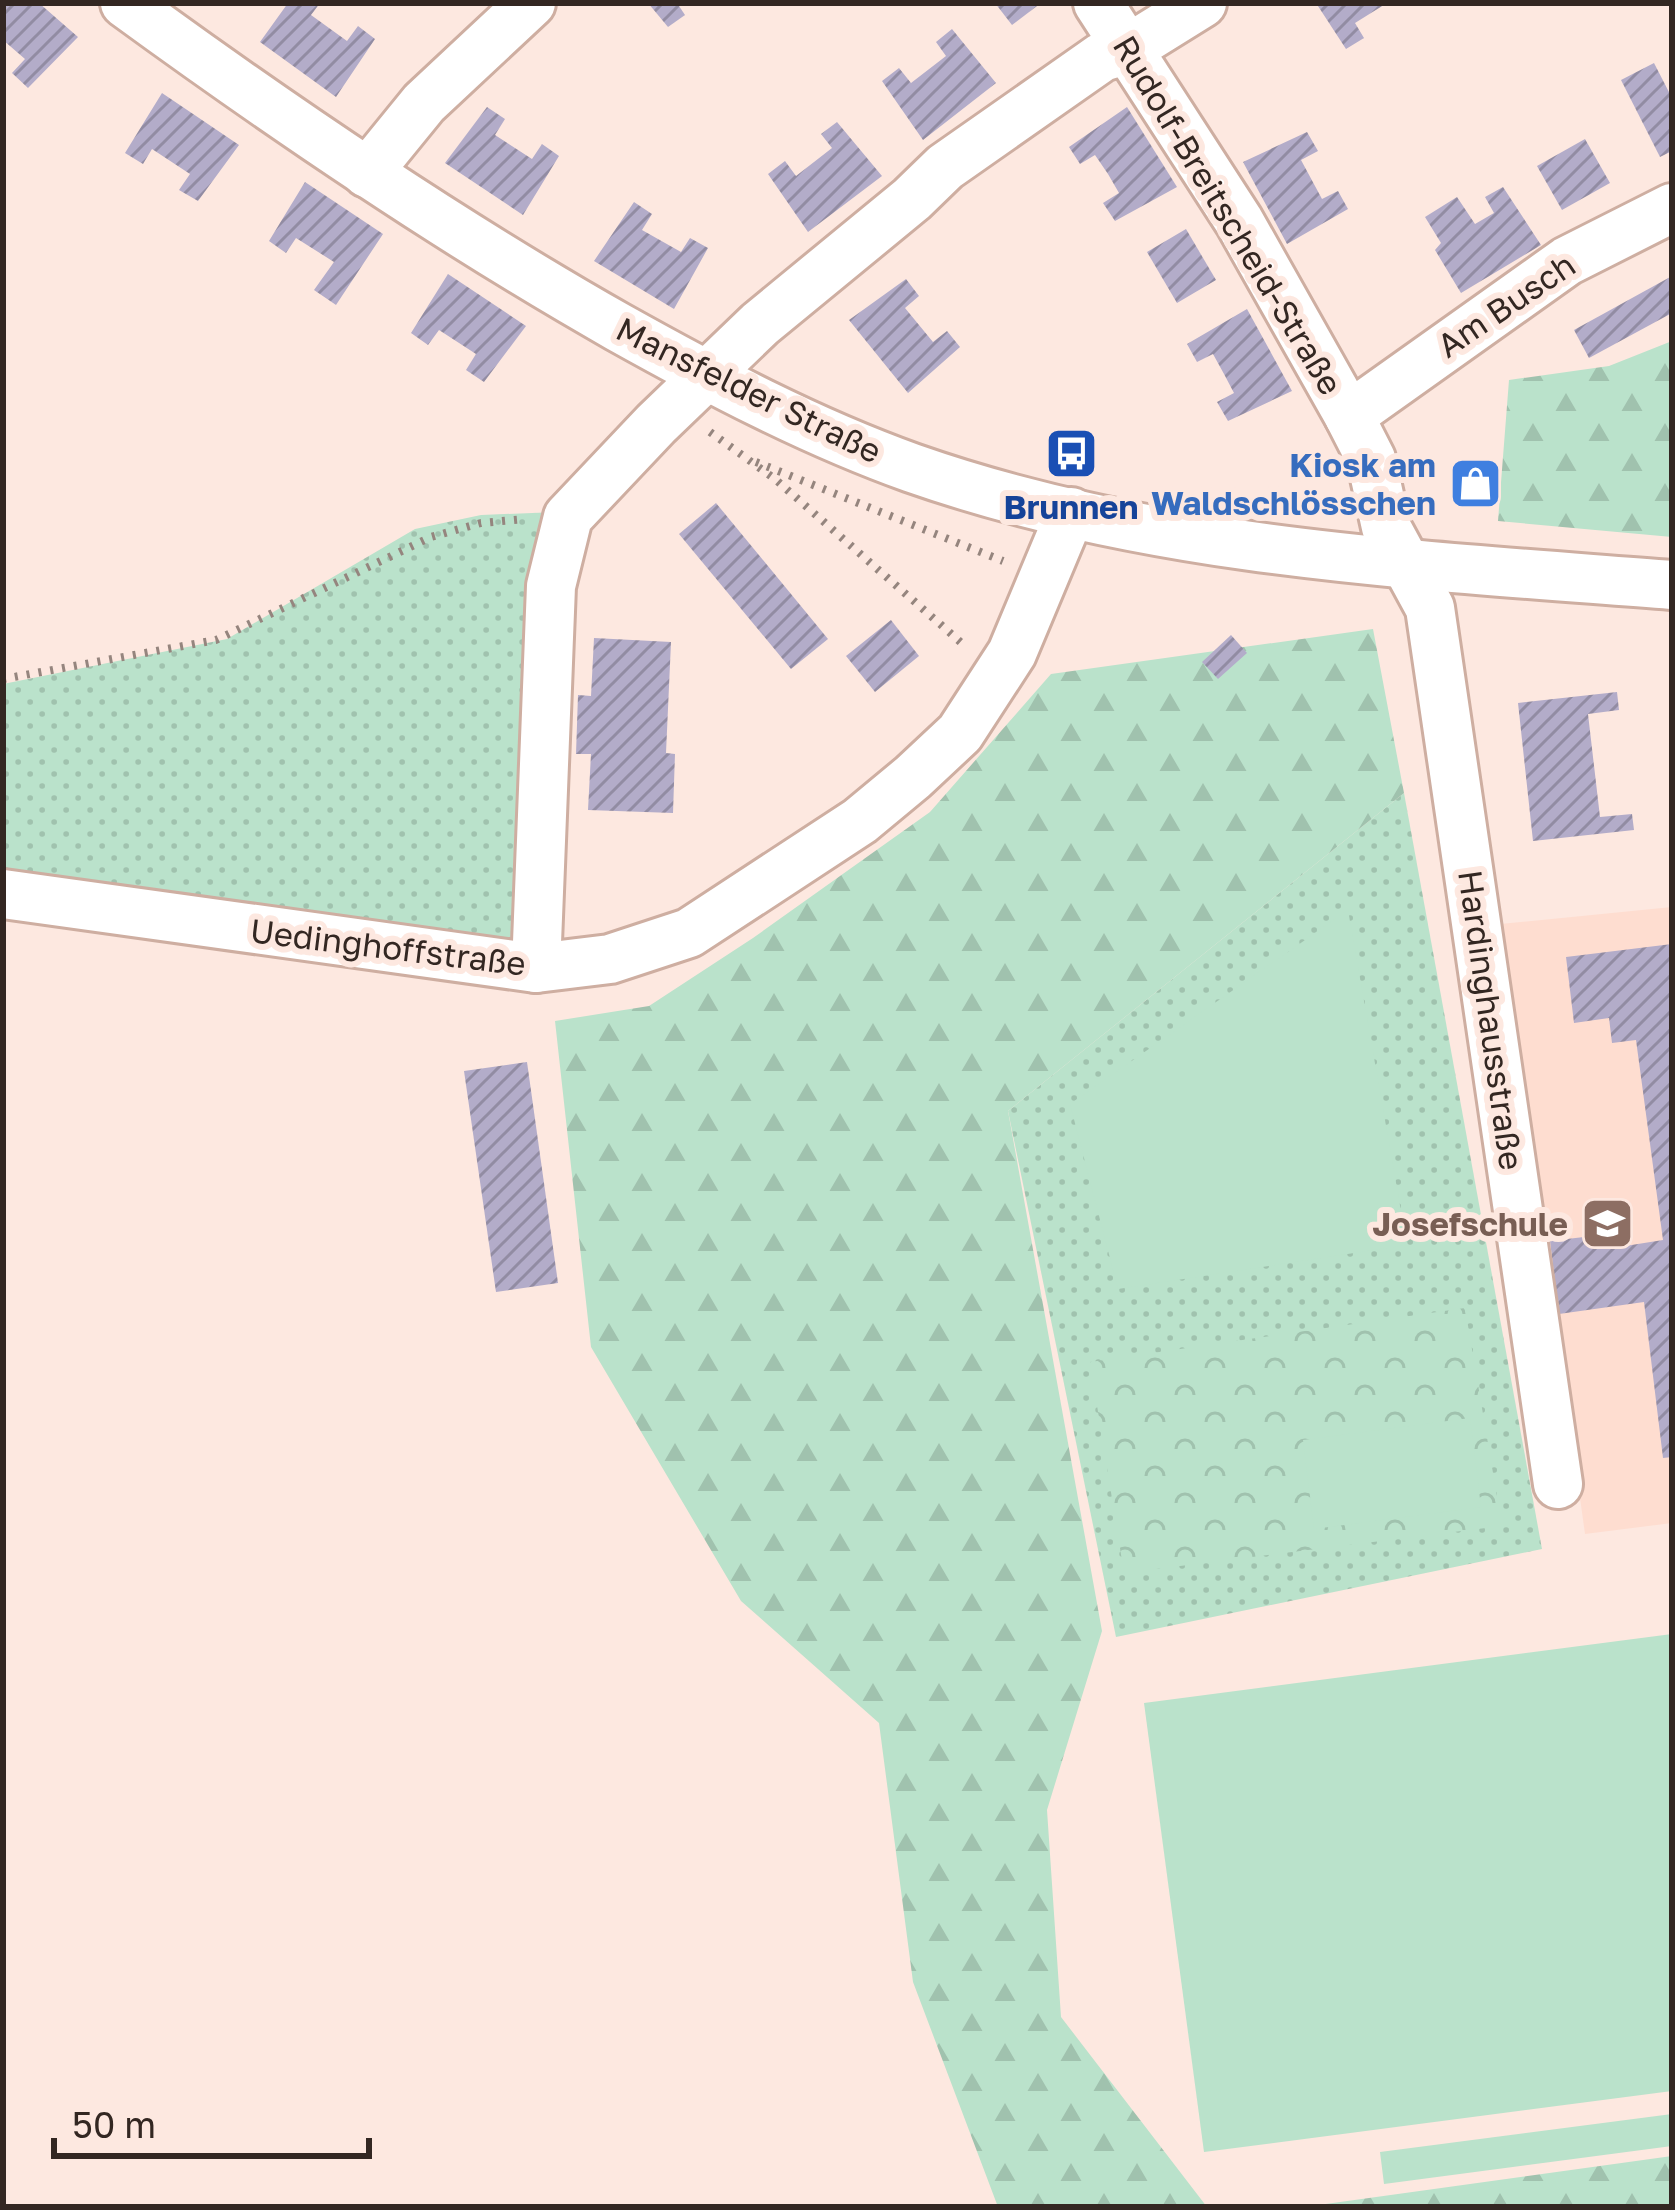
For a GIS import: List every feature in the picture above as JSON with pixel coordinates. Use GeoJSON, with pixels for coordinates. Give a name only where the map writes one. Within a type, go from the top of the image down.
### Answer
{"type":"FeatureCollection","features":[{"type":"Feature","properties":{"kind":"street","name":"Mansfelder Straße"},"geometry":{"type":"LineString","coordinates":[[125,3],[368,172],[553,290],[692,392],[916,470],[1071,512],[1262,547],[1672,584]]}},
{"type":"Feature","properties":{"kind":"street"},"geometry":{"type":"LineString","coordinates":[[368,172],[424,103],[531,3]]}},
{"type":"Feature","properties":{"kind":"street","name":"Rudolf-Breitscheid-Straße"},"geometry":{"type":"LineString","coordinates":[[1098,3],[1239,220],[1349,416],[1371,459],[1386,527],[1406,562]]}},
{"type":"Feature","properties":{"kind":"street"},"geometry":{"type":"LineString","coordinates":[[536,968],[550,586],[568,517],[760,324],[912,199],[945,166],[1102,57],[1128,50],[1202,3]]}},
{"type":"Feature","properties":{"kind":"street","name":"Am Busch"},"geometry":{"type":"LineString","coordinates":[[1349,416],[1567,261],[1672,208]]}},
{"type":"Feature","properties":{"kind":"street","name":"Uedinghoffstraße"},"geometry":{"type":"LineString","coordinates":[[3,894],[536,968],[610,959],[689,933],[860,821],[960,733],[1012,653],[1071,512]]}},
{"type":"Feature","properties":{"kind":"street","name":"Hardinghausstraße"},"geometry":{"type":"LineString","coordinates":[[1406,562],[1430,608],[1558,1484]]}},
{"type":"Feature","properties":{"kind":"path"},"geometry":{"type":"LineString","coordinates":[[692,392],[740,455],[775,479],[998,674]]}},
{"type":"Feature","properties":{"kind":"path"},"geometry":{"type":"LineString","coordinates":[[740,455],[913,528],[1045,575]]}},
{"type":"Feature","properties":{"kind":"path"},"geometry":{"type":"LineString","coordinates":[[3,680],[216,640],[431,537],[482,523],[568,517]]}},
{"type":"Feature","properties":{"kind":"shaded area","name":"Josefschule"},"geometry":{"type":"Polygon","coordinates":[[[1672,907],[1672,1523],[1585,1534],[1500,924],[1672,907]]]}},
{"type":"Feature","properties":{"kind":"green space"},"geometry":{"type":"Polygon","coordinates":[[[1672,341],[1672,537],[1498,521],[1509,380],[1609,366],[1672,341]]]}},
{"type":"Feature","properties":{"kind":"green space"},"geometry":{"type":"Polygon","coordinates":[[[557,512],[538,564],[512,945],[3,879],[3,684],[227,639],[415,529],[481,515],[557,512]]]}},
{"type":"Feature","properties":{"kind":"green space"},"geometry":{"type":"Polygon","coordinates":[[[1373,629],[1404,793],[1008,1111],[1102,1631],[1047,1810],[1061,2017],[1207,2207],[998,2207],[913,1982],[879,1723],[741,1601],[591,1347],[555,1021],[649,1006],[753,938],[930,812],[1051,674],[1373,629]]]}},
{"type":"Feature","properties":{"kind":"green space"},"geometry":{"type":"Polygon","coordinates":[[[1404,793],[1542,1549],[1116,1637],[1008,1111],[1404,793]]]}},
{"type":"Feature","properties":{"kind":"green space"},"geometry":{"type":"Polygon","coordinates":[[[1348,910],[1407,1245],[1118,1289],[1070,1104],[1348,910]]]}},
{"type":"Feature","properties":{"kind":"green space"},"geometry":{"type":"Polygon","coordinates":[[[1465,1308],[1502,1526],[1124,1573],[1090,1362],[1465,1308]]]}},
{"type":"Feature","properties":{"kind":"green space"},"geometry":{"type":"Polygon","coordinates":[[[1470,1418],[1481,1507],[1314,1529],[1303,1440],[1470,1418]]]}},
{"type":"Feature","properties":{"kind":"green space"},"geometry":{"type":"Polygon","coordinates":[[[1672,1634],[1672,2091],[1204,2152],[1144,1703],[1672,1634]]]}},
{"type":"Feature","properties":{"kind":"green space"},"geometry":{"type":"Polygon","coordinates":[[[1672,2114],[1672,2146],[1384,2184],[1380,2152],[1672,2114]]]}},
{"type":"Feature","properties":{"kind":"green space"},"geometry":{"type":"Polygon","coordinates":[[[1672,2156],[1672,2207],[1304,2207],[1672,2156]]]}},
{"type":"Feature","properties":{"kind":"building"},"geometry":{"type":"Polygon","coordinates":[[[3,3],[39,3],[78,37],[28,88],[12,73],[25,59],[3,40],[3,3]]]}},
{"type":"Feature","properties":{"kind":"building"},"geometry":{"type":"Polygon","coordinates":[[[288,3],[320,3],[311,15],[347,41],[358,26],[375,39],[336,97],[260,42],[288,3]]]}},
{"type":"Feature","properties":{"kind":"building"},"geometry":{"type":"Polygon","coordinates":[[[648,3],[677,3],[685,15],[668,27],[648,3]]]}},
{"type":"Feature","properties":{"kind":"building"},"geometry":{"type":"Polygon","coordinates":[[[995,3],[1041,3],[1012,25],[995,3]]]}},
{"type":"Feature","properties":{"kind":"building"},"geometry":{"type":"Polygon","coordinates":[[[1316,3],[1387,3],[1355,23],[1364,38],[1346,49],[1316,3]]]}},
{"type":"Feature","properties":{"kind":"building"},"geometry":{"type":"Polygon","coordinates":[[[952,29],[996,83],[923,140],[882,81],[899,68],[911,83],[946,56],[936,42],[952,29]]]}},
{"type":"Feature","properties":{"kind":"building"},"geometry":{"type":"Polygon","coordinates":[[[1654,63],[1672,98],[1672,151],[1660,157],[1621,80],[1654,63]]]}},
{"type":"Feature","properties":{"kind":"building"},"geometry":{"type":"Polygon","coordinates":[[[162,93],[239,145],[198,201],[179,190],[190,174],[152,149],[143,164],[125,153],[162,93]]]}},
{"type":"Feature","properties":{"kind":"building"},"geometry":{"type":"Polygon","coordinates":[[[487,107],[505,119],[495,135],[532,159],[542,144],[559,156],[523,215],[445,163],[487,107]]]}},
{"type":"Feature","properties":{"kind":"building"},"geometry":{"type":"Polygon","coordinates":[[[1127,107],[1177,187],[1115,221],[1103,203],[1119,193],[1108,174],[1095,155],[1080,164],[1069,147],[1127,107]]]}},
{"type":"Feature","properties":{"kind":"building"},"geometry":{"type":"Polygon","coordinates":[[[837,122],[882,176],[808,232],[768,174],[785,161],[796,176],[832,148],[821,134],[837,122]]]}},
{"type":"Feature","properties":{"kind":"building"},"geometry":{"type":"Polygon","coordinates":[[[1307,132],[1318,151],[1301,160],[1322,199],[1338,191],[1348,209],[1287,244],[1243,162],[1307,132]]]}},
{"type":"Feature","properties":{"kind":"building"},"geometry":{"type":"Polygon","coordinates":[[[1585,139],[1610,183],[1562,210],[1537,166],[1585,139]]]}},
{"type":"Feature","properties":{"kind":"building"},"geometry":{"type":"Polygon","coordinates":[[[305,182],[383,234],[336,305],[314,290],[334,262],[296,238],[286,253],[269,241],[305,182]]]}},
{"type":"Feature","properties":{"kind":"building"},"geometry":{"type":"Polygon","coordinates":[[[1503,187],[1541,245],[1461,293],[1435,250],[1441,243],[1425,217],[1457,197],[1475,224],[1494,213],[1485,197],[1503,187]]]}},
{"type":"Feature","properties":{"kind":"building"},"geometry":{"type":"Polygon","coordinates":[[[634,202],[652,214],[642,230],[681,252],[690,238],[708,248],[674,309],[594,261],[634,202]]]}},
{"type":"Feature","properties":{"kind":"building"},"geometry":{"type":"Polygon","coordinates":[[[1186,229],[1216,280],[1177,303],[1147,252],[1186,229]]]}},
{"type":"Feature","properties":{"kind":"building"},"geometry":{"type":"Polygon","coordinates":[[[448,274],[526,326],[484,382],[466,370],[476,354],[439,330],[428,345],[411,333],[448,274]]]}},
{"type":"Feature","properties":{"kind":"building"},"geometry":{"type":"Polygon","coordinates":[[[1672,276],[1672,313],[1589,358],[1574,330],[1672,276]]]}},
{"type":"Feature","properties":{"kind":"building"},"geometry":{"type":"Polygon","coordinates":[[[906,279],[919,296],[905,308],[933,342],[947,331],[960,347],[908,393],[849,320],[906,279]]]}},
{"type":"Feature","properties":{"kind":"building"},"geometry":{"type":"Polygon","coordinates":[[[1247,309],[1292,391],[1228,421],[1217,402],[1234,393],[1224,374],[1213,354],[1197,362],[1187,344],[1247,309]]]}},
{"type":"Feature","properties":{"kind":"building","name":"Kiosk am Waldschlösschen"},"geometry":{"type":"Polygon","coordinates":[[[1470,459],[1498,474],[1480,509],[1452,494],[1470,459]]]}},
{"type":"Feature","properties":{"kind":"building"},"geometry":{"type":"Polygon","coordinates":[[[716,503],[828,639],[791,669],[679,534],[716,503]]]}},
{"type":"Feature","properties":{"kind":"building"},"geometry":{"type":"Polygon","coordinates":[[[891,620],[919,656],[875,692],[846,656],[891,620]]]}},
{"type":"Feature","properties":{"kind":"building"},"geometry":{"type":"Polygon","coordinates":[[[1231,635],[1247,653],[1218,679],[1202,662],[1231,635]]]}},
{"type":"Feature","properties":{"kind":"building"},"geometry":{"type":"Polygon","coordinates":[[[594,638],[671,642],[666,753],[675,754],[673,813],[588,810],[591,754],[576,754],[578,695],[591,696],[594,638]]]}},
{"type":"Feature","properties":{"kind":"building"},"geometry":{"type":"Polygon","coordinates":[[[1617,692],[1619,710],[1588,714],[1600,817],[1632,814],[1634,830],[1533,841],[1518,703],[1617,692]]]}},
{"type":"Feature","properties":{"kind":"building"},"geometry":{"type":"Polygon","coordinates":[[[1672,944],[1672,1457],[1663,1458],[1644,1302],[1559,1314],[1550,1241],[1618,1233],[1619,1247],[1663,1240],[1636,1040],[1612,1043],[1609,1018],[1574,1023],[1566,957],[1672,944]]]}},
{"type":"Feature","properties":{"kind":"building"},"geometry":{"type":"Polygon","coordinates":[[[527,1062],[558,1283],[496,1292],[464,1071],[527,1062]]]}},
{"type":"Feature","properties":{"kind":"place","name":"Brunnen"},"geometry":{"type":"Point","coordinates":[1071,453]}},
{"type":"Feature","properties":{"kind":"place","name":"Kiosk am Waldschlösschen"},"geometry":{"type":"Point","coordinates":[1475,484]}},
{"type":"Feature","properties":{"kind":"place","name":"Josefschule"},"geometry":{"type":"Point","coordinates":[1607,1224]}}]}
